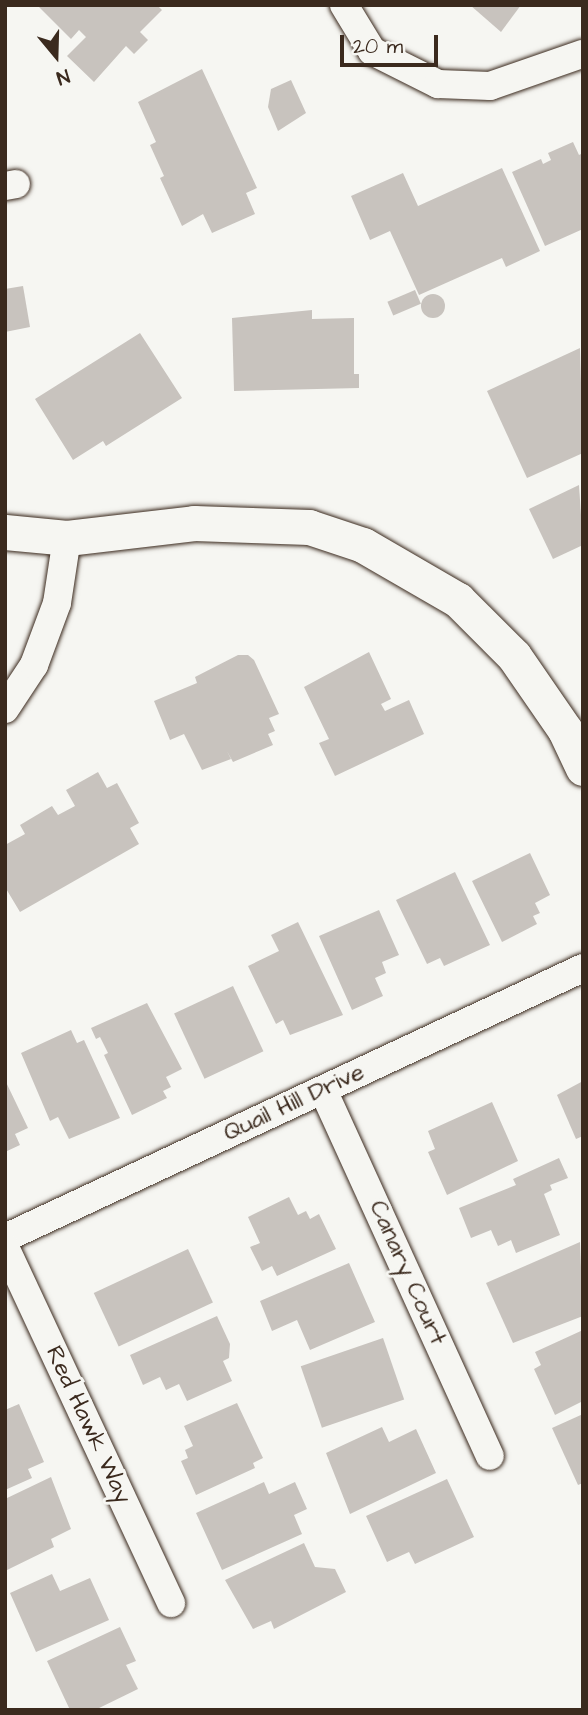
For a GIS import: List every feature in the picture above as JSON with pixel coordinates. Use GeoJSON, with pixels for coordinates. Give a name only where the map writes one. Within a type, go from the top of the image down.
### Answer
{"type":"FeatureCollection","features":[{"type":"Feature","properties":{"kind":"street"},"geometry":{"type":"LineString","coordinates":[[344,5],[372,51],[438,84],[490,86],[582,54]]}},
{"type":"Feature","properties":{"kind":"street"},"geometry":{"type":"LineString","coordinates":[[5,532],[67,538],[194,523],[309,527],[363,545],[458,600],[505,647],[565,730],[583,768]]}},
{"type":"Feature","properties":{"kind":"street"},"geometry":{"type":"LineString","coordinates":[[5,709],[34,665],[48,628],[67,538]]}},
{"type":"Feature","properties":{"kind":"street","name":"Quail Hill Drive"},"geometry":{"type":"LineString","coordinates":[[5,1238],[583,968]]}},
{"type":"Feature","properties":{"kind":"street","name":"Canary Court"},"geometry":{"type":"LineString","coordinates":[[323,1090],[490,1456]]}},
{"type":"Feature","properties":{"kind":"street","name":"Red Hawk Way"},"geometry":{"type":"LineString","coordinates":[[5,1247],[171,1603]]}},
{"type":"Feature","properties":{"kind":"building"},"geometry":{"type":"Polygon","coordinates":[[[37,5],[157,5],[162,10],[140,32],[148,40],[134,54],[126,46],[94,82],[67,56],[86,37],[79,30],[71,39],[37,5]]]}},
{"type":"Feature","properties":{"kind":"building"},"geometry":{"type":"Polygon","coordinates":[[[470,5],[521,5],[501,32],[470,5]]]}},
{"type":"Feature","properties":{"kind":"building"},"geometry":{"type":"Polygon","coordinates":[[[202,69],[257,188],[246,193],[255,214],[212,233],[203,214],[182,226],[160,178],[164,176],[150,145],[156,142],[138,102],[202,69]]]}},
{"type":"Feature","properties":{"kind":"building"},"geometry":{"type":"Polygon","coordinates":[[[291,80],[306,113],[278,131],[268,107],[271,89],[291,80]]]}},
{"type":"Feature","properties":{"kind":"building"},"geometry":{"type":"Polygon","coordinates":[[[573,142],[579,155],[583,153],[583,229],[545,246],[512,172],[541,159],[543,164],[551,160],[548,153],[573,142]]]}},
{"type":"Feature","properties":{"kind":"building"},"geometry":{"type":"Polygon","coordinates":[[[502,168],[540,251],[506,267],[502,258],[419,295],[390,231],[370,240],[351,196],[403,173],[418,206],[502,168]]]}},
{"type":"Feature","properties":{"kind":"building"},"geometry":{"type":"Polygon","coordinates":[[[23,286],[30,327],[5,332],[5,289],[23,286]]]}},
{"type":"Feature","properties":{"kind":"building"},"geometry":{"type":"Polygon","coordinates":[[[415,290],[421,304],[393,316],[387,302],[415,290]]]}},
{"type":"Feature","properties":{"kind":"building"},"geometry":{"type":"Polygon","coordinates":[[[433,294],[444,301],[445,306],[438,317],[433,318],[422,311],[421,306],[428,295],[433,294]]]}},
{"type":"Feature","properties":{"kind":"building"},"geometry":{"type":"Polygon","coordinates":[[[312,310],[312,319],[354,318],[354,374],[359,374],[359,388],[234,391],[232,318],[312,310]]]}},
{"type":"Feature","properties":{"kind":"building"},"geometry":{"type":"Polygon","coordinates":[[[140,333],[182,398],[106,446],[103,441],[73,460],[35,399],[140,333]]]}},
{"type":"Feature","properties":{"kind":"building"},"geometry":{"type":"Polygon","coordinates":[[[580,348],[583,453],[527,478],[487,391],[580,348]]]}},
{"type":"Feature","properties":{"kind":"building"},"geometry":{"type":"Polygon","coordinates":[[[579,485],[583,545],[553,559],[529,509],[579,485]]]}},
{"type":"Feature","properties":{"kind":"building"},"geometry":{"type":"Polygon","coordinates":[[[369,652],[391,699],[381,704],[385,711],[409,700],[424,734],[335,776],[319,743],[329,739],[304,687],[369,652]]]}},
{"type":"Feature","properties":{"kind":"building"},"geometry":{"type":"Polygon","coordinates":[[[238,655],[248,655],[254,660],[279,714],[269,718],[275,731],[268,734],[273,745],[233,762],[227,751],[231,759],[202,770],[184,734],[170,740],[154,701],[197,683],[195,677],[238,655]]]}},
{"type":"Feature","properties":{"kind":"building"},"geometry":{"type":"Polygon","coordinates":[[[98,772],[107,788],[117,783],[139,823],[130,828],[139,844],[20,912],[5,887],[5,845],[25,834],[20,825],[52,806],[58,815],[75,806],[66,790],[98,772]]]}},
{"type":"Feature","properties":{"kind":"building"},"geometry":{"type":"Polygon","coordinates":[[[530,853],[550,895],[535,903],[540,913],[533,916],[537,924],[502,942],[472,881],[530,853]]]}},
{"type":"Feature","properties":{"kind":"building"},"geometry":{"type":"Polygon","coordinates":[[[455,872],[490,945],[444,966],[440,958],[427,964],[396,900],[455,872]]]}},
{"type":"Feature","properties":{"kind":"building"},"geometry":{"type":"Polygon","coordinates":[[[379,910],[399,955],[382,962],[386,973],[375,978],[383,996],[352,1010],[319,936],[379,910]]]}},
{"type":"Feature","properties":{"kind":"building"},"geometry":{"type":"Polygon","coordinates":[[[298,922],[343,1015],[290,1035],[283,1020],[276,1024],[248,966],[279,951],[271,935],[298,922]]]}},
{"type":"Feature","properties":{"kind":"building"},"geometry":{"type":"Polygon","coordinates":[[[233,986],[263,1051],[205,1079],[174,1013],[233,986]]]}},
{"type":"Feature","properties":{"kind":"building"},"geometry":{"type":"Polygon","coordinates":[[[147,1003],[182,1069],[166,1077],[171,1087],[163,1091],[167,1098],[132,1115],[104,1055],[108,1053],[100,1037],[96,1039],[91,1028],[147,1003]]]}},
{"type":"Feature","properties":{"kind":"building"},"geometry":{"type":"Polygon","coordinates":[[[71,1030],[77,1043],[84,1040],[120,1118],[69,1139],[58,1117],[50,1121],[21,1053],[71,1030]]]}},
{"type":"Feature","properties":{"kind":"building"},"geometry":{"type":"Polygon","coordinates":[[[5,1080],[28,1128],[15,1134],[20,1145],[5,1152],[5,1080]]]}},
{"type":"Feature","properties":{"kind":"building"},"geometry":{"type":"Polygon","coordinates":[[[583,1081],[583,1136],[576,1139],[557,1095],[583,1081]]]}},
{"type":"Feature","properties":{"kind":"building"},"geometry":{"type":"Polygon","coordinates":[[[492,1102],[518,1161],[447,1195],[428,1152],[435,1149],[428,1131],[492,1102]]]}},
{"type":"Feature","properties":{"kind":"building"},"geometry":{"type":"Polygon","coordinates":[[[559,1158],[568,1178],[550,1185],[552,1190],[544,1194],[560,1235],[516,1253],[511,1240],[498,1246],[491,1230],[471,1238],[459,1208],[516,1185],[513,1179],[559,1158]]]}},
{"type":"Feature","properties":{"kind":"building"},"geometry":{"type":"Polygon","coordinates":[[[289,1197],[298,1215],[306,1211],[310,1219],[319,1214],[336,1249],[277,1276],[272,1266],[262,1271],[250,1247],[260,1243],[248,1217],[289,1197]]]}},
{"type":"Feature","properties":{"kind":"building"},"geometry":{"type":"Polygon","coordinates":[[[580,1242],[583,1316],[513,1343],[486,1283],[580,1242]]]}},
{"type":"Feature","properties":{"kind":"building"},"geometry":{"type":"Polygon","coordinates":[[[188,1249],[213,1302],[119,1346],[94,1293],[188,1249]]]}},
{"type":"Feature","properties":{"kind":"building"},"geometry":{"type":"Polygon","coordinates":[[[349,1263],[375,1322],[310,1350],[297,1320],[272,1331],[260,1301],[349,1263]]]}},
{"type":"Feature","properties":{"kind":"building"},"geometry":{"type":"Polygon","coordinates":[[[217,1316],[230,1344],[229,1358],[223,1361],[232,1381],[187,1401],[179,1384],[166,1390],[160,1377],[143,1385],[130,1355],[217,1316]]]}},
{"type":"Feature","properties":{"kind":"building"},"geometry":{"type":"Polygon","coordinates":[[[583,1330],[583,1401],[555,1415],[534,1369],[541,1365],[535,1352],[583,1330]]]}},
{"type":"Feature","properties":{"kind":"building"},"geometry":{"type":"Polygon","coordinates":[[[383,1338],[404,1399],[322,1428],[301,1366],[383,1338]]]}},
{"type":"Feature","properties":{"kind":"building"},"geometry":{"type":"Polygon","coordinates":[[[237,1403],[263,1458],[253,1463],[255,1468],[196,1495],[181,1461],[188,1458],[185,1450],[193,1446],[184,1426],[237,1403]]]}},
{"type":"Feature","properties":{"kind":"building"},"geometry":{"type":"Polygon","coordinates":[[[19,1404],[44,1462],[28,1469],[32,1478],[5,1490],[5,1410],[19,1404]]]}},
{"type":"Feature","properties":{"kind":"building"},"geometry":{"type":"Polygon","coordinates":[[[583,1414],[583,1483],[578,1485],[552,1428],[583,1414]]]}},
{"type":"Feature","properties":{"kind":"building"},"geometry":{"type":"Polygon","coordinates":[[[382,1427],[389,1442],[416,1429],[436,1473],[350,1514],[326,1453],[382,1427]]]}},
{"type":"Feature","properties":{"kind":"building"},"geometry":{"type":"Polygon","coordinates":[[[51,1477],[71,1529],[51,1539],[54,1547],[5,1571],[5,1499],[51,1477]]]}},
{"type":"Feature","properties":{"kind":"building"},"geometry":{"type":"Polygon","coordinates":[[[447,1479],[474,1537],[415,1564],[409,1552],[387,1562],[366,1516],[447,1479]]]}},
{"type":"Feature","properties":{"kind":"building"},"geometry":{"type":"Polygon","coordinates":[[[264,1482],[269,1494],[295,1482],[307,1509],[294,1515],[302,1534],[222,1570],[196,1513],[264,1482]]]}},
{"type":"Feature","properties":{"kind":"building"},"geometry":{"type":"Polygon","coordinates":[[[304,1543],[315,1567],[335,1569],[346,1592],[274,1629],[271,1621],[253,1629],[225,1580],[304,1543]]]}},
{"type":"Feature","properties":{"kind":"building"},"geometry":{"type":"Polygon","coordinates":[[[52,1574],[60,1591],[90,1578],[109,1620],[36,1652],[10,1593],[52,1574]]]}},
{"type":"Feature","properties":{"kind":"building"},"geometry":{"type":"Polygon","coordinates":[[[120,1627],[136,1661],[126,1665],[138,1689],[95,1710],[70,1710],[47,1661],[120,1627]]]}}]}
